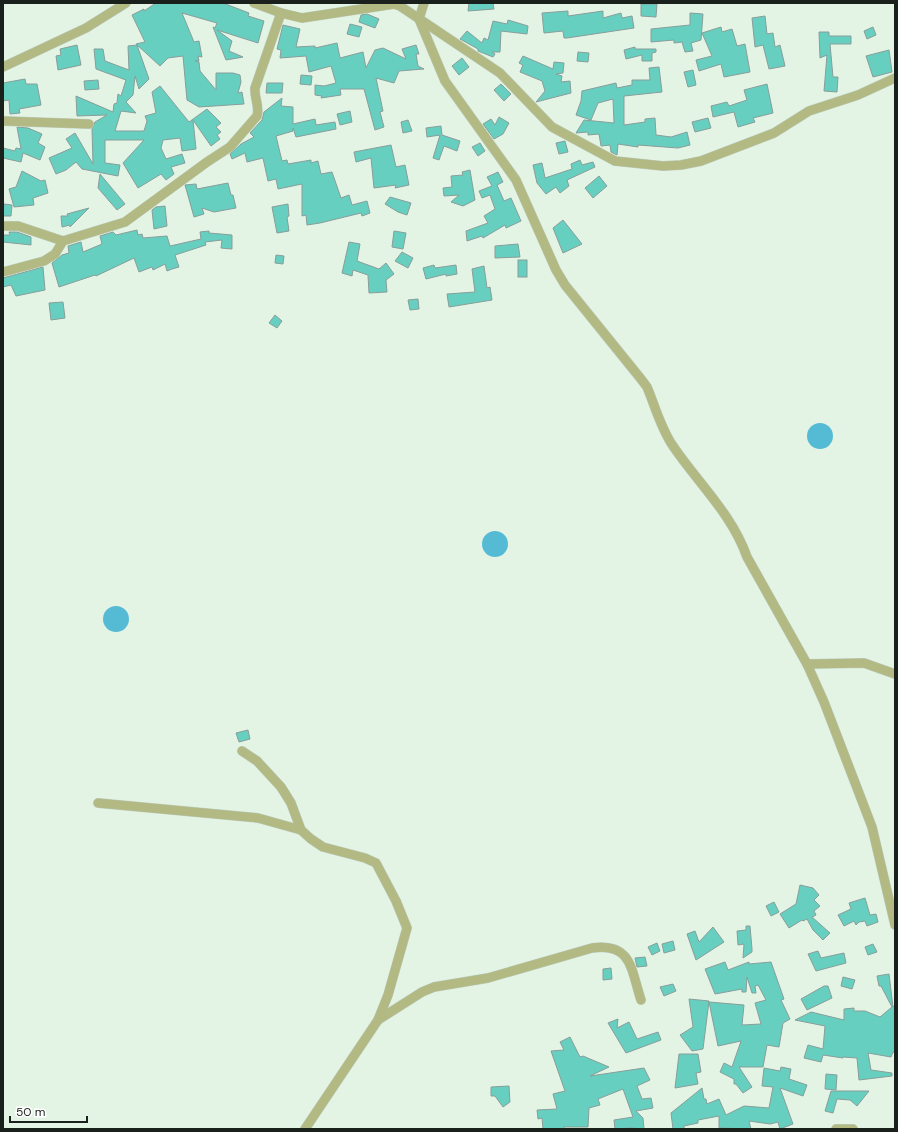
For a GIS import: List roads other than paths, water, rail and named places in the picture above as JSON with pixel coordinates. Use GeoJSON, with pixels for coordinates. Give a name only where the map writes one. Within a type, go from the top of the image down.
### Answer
{"type":"FeatureCollection","features":[{"type":"Feature","properties":{"kind":"street"},"geometry":{"type":"LineString","coordinates":[[3,67],[86,28],[126,3]]}},
{"type":"Feature","properties":{"kind":"street"},"geometry":{"type":"LineString","coordinates":[[254,3],[280,13],[310,17],[394,4],[404,8],[500,73],[552,127],[616,161],[663,166],[681,166],[700,161],[774,133],[809,111],[858,95],[895,78]]}},
{"type":"Feature","properties":{"kind":"street"},"geometry":{"type":"LineString","coordinates":[[424,3],[419,19],[445,81],[516,180],[556,270],[565,285],[647,387],[671,444],[698,481],[725,512],[742,542],[747,557],[807,664],[824,702],[872,827],[895,925]]}},
{"type":"Feature","properties":{"kind":"street"},"geometry":{"type":"LineString","coordinates":[[3,226],[18,226],[63,241],[125,222],[230,147],[237,137],[258,116],[259,110],[254,94],[255,88],[280,13]]}},
{"type":"Feature","properties":{"kind":"street"},"geometry":{"type":"LineString","coordinates":[[3,121],[89,124]]}},
{"type":"Feature","properties":{"kind":"street"},"geometry":{"type":"LineString","coordinates":[[3,272],[51,258],[63,241]]}},
{"type":"Feature","properties":{"kind":"street"},"geometry":{"type":"LineString","coordinates":[[807,664],[864,663],[895,674]]}},
{"type":"Feature","properties":{"kind":"street"},"geometry":{"type":"LineString","coordinates":[[242,751],[257,761],[281,788],[291,802],[301,830]]}},
{"type":"Feature","properties":{"kind":"street"},"geometry":{"type":"LineString","coordinates":[[98,803],[258,818],[301,830],[323,847],[366,858],[376,864],[396,901],[407,928],[388,995],[378,1020],[305,1129]]}},
{"type":"Feature","properties":{"kind":"street"},"geometry":{"type":"LineString","coordinates":[[378,1020],[422,992],[434,987],[488,978],[592,948],[604,946],[614,948],[624,955],[631,964],[641,1000]]}},
{"type":"Feature","properties":{"kind":"street"},"geometry":{"type":"LineString","coordinates":[[836,1129],[853,1129]]}},
{"type":"Feature","properties":{"kind":"water"},"geometry":{"type":"Polygon","coordinates":[[[820,423],[829,427],[833,436],[829,445],[820,449],[811,445],[807,436],[811,427],[820,423]]]}},
{"type":"Feature","properties":{"kind":"water"},"geometry":{"type":"Polygon","coordinates":[[[495,531],[505,534],[508,544],[505,554],[495,557],[485,554],[482,544],[485,534],[495,531]]]}},
{"type":"Feature","properties":{"kind":"water"},"geometry":{"type":"Polygon","coordinates":[[[116,606],[125,610],[129,619],[125,628],[116,632],[107,628],[103,619],[107,610],[116,606]]]}}]}
